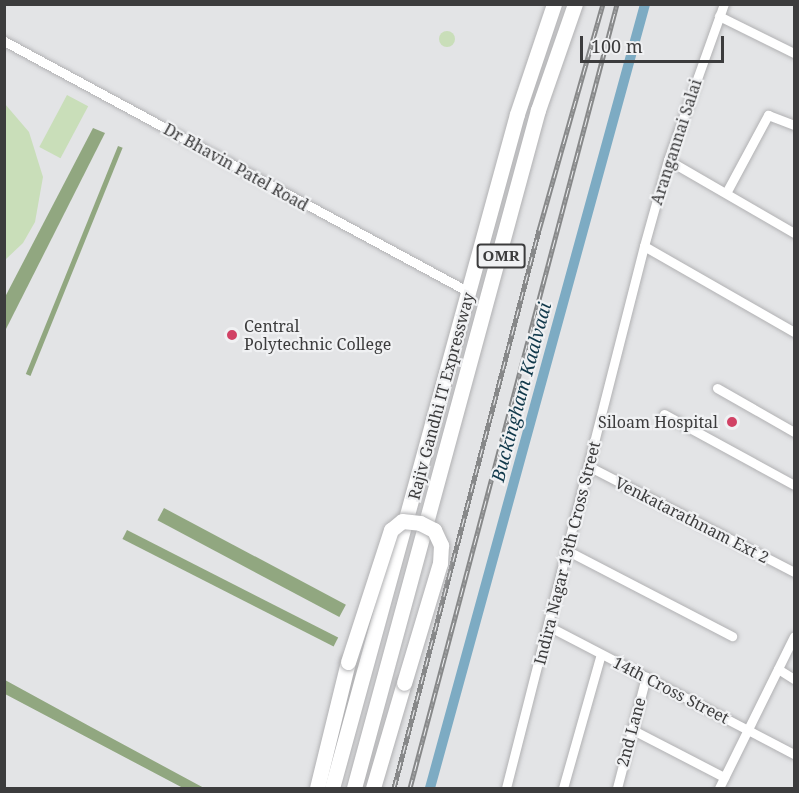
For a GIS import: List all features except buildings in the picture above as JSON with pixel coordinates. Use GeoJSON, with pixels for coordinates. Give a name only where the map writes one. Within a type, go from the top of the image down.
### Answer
{"type":"FeatureCollection","features":[{"type":"Feature","properties":{"kind":"main road","name":"Rajiv Gandhi IT Expressway"},"geometry":{"type":"LineString","coordinates":[[332,789],[517,114],[554,4]]}},
{"type":"Feature","properties":{"kind":"main road","name":"Rajiv Gandhi IT Expressway"},"geometry":{"type":"LineString","coordinates":[[354,789],[538,111],[575,4]]}},
{"type":"Feature","properties":{"kind":"main road"},"geometry":{"type":"LineString","coordinates":[[317,789],[348,662],[391,530],[402,521],[420,523],[434,530],[441,545],[440,563],[373,789]]}},
{"type":"Feature","properties":{"kind":"street","name":"Arangannai Salai"},"geometry":{"type":"LineString","coordinates":[[644,246],[668,160],[724,4]]}},
{"type":"Feature","properties":{"kind":"street"},"geometry":{"type":"LineString","coordinates":[[719,16],[795,53]]}},
{"type":"Feature","properties":{"kind":"street","name":"Dr Bhavin Patel Road"},"geometry":{"type":"LineString","coordinates":[[4,41],[469,292]]}},
{"type":"Feature","properties":{"kind":"street"},"geometry":{"type":"LineString","coordinates":[[726,194],[771,113],[795,125]]}},
{"type":"Feature","properties":{"kind":"street"},"geometry":{"type":"LineString","coordinates":[[668,160],[795,232]]}},
{"type":"Feature","properties":{"kind":"street"},"geometry":{"type":"LineString","coordinates":[[644,246],[795,332]]}},
{"type":"Feature","properties":{"kind":"street","name":"Indira Nagar 13th Cross Street"},"geometry":{"type":"LineString","coordinates":[[506,789],[590,467],[644,246]]}},
{"type":"Feature","properties":{"kind":"street"},"geometry":{"type":"LineString","coordinates":[[717,388],[795,432]]}},
{"type":"Feature","properties":{"kind":"street"},"geometry":{"type":"LineString","coordinates":[[664,414],[795,485]]}},
{"type":"Feature","properties":{"kind":"street","name":"Venkatarathnam Ext 2"},"geometry":{"type":"LineString","coordinates":[[590,467],[795,572]]}},
{"type":"Feature","properties":{"kind":"street"},"geometry":{"type":"LineString","coordinates":[[568,551],[732,636]]}},
{"type":"Feature","properties":{"kind":"street","name":"14th Cross Street"},"geometry":{"type":"LineString","coordinates":[[548,626],[795,754]]}},
{"type":"Feature","properties":{"kind":"street"},"geometry":{"type":"LineString","coordinates":[[719,789],[795,636]]}},
{"type":"Feature","properties":{"kind":"street"},"geometry":{"type":"LineString","coordinates":[[563,789],[601,654]]}},
{"type":"Feature","properties":{"kind":"street"},"geometry":{"type":"LineString","coordinates":[[778,669],[795,679]]}},
{"type":"Feature","properties":{"kind":"street","name":"2nd Lane"},"geometry":{"type":"LineString","coordinates":[[617,789],[646,677]]}},
{"type":"Feature","properties":{"kind":"street"},"geometry":{"type":"LineString","coordinates":[[631,729],[724,777]]}},
{"type":"Feature","properties":{"kind":"green space"},"geometry":{"type":"Polygon","coordinates":[[[447,31],[455,39],[447,47],[439,39],[447,31]]]}},
{"type":"Feature","properties":{"kind":"green space"},"geometry":{"type":"Polygon","coordinates":[[[67,95],[88,106],[60,158],[39,147],[67,95]]]}},
{"type":"Feature","properties":{"kind":"green space"},"geometry":{"type":"Polygon","coordinates":[[[5,104],[29,132],[43,177],[35,222],[23,243],[5,260],[5,104]]]}},
{"type":"Feature","properties":{"kind":"green space"},"geometry":{"type":"Polygon","coordinates":[[[93,128],[105,133],[5,331],[5,297],[93,128]]]}},
{"type":"Feature","properties":{"kind":"green space"},"geometry":{"type":"Polygon","coordinates":[[[118,146],[123,148],[30,376],[26,374],[118,146]]]}},
{"type":"Feature","properties":{"kind":"green space"},"geometry":{"type":"Polygon","coordinates":[[[164,508],[346,605],[339,617],[157,520],[164,508]]]}},
{"type":"Feature","properties":{"kind":"green space"},"geometry":{"type":"Polygon","coordinates":[[[127,530],[338,638],[334,647],[122,539],[127,530]]]}},
{"type":"Feature","properties":{"kind":"green space"},"geometry":{"type":"Polygon","coordinates":[[[5,680],[204,788],[183,788],[5,694],[5,680]]]}},
{"type":"Feature","properties":{"kind":"waterway","name":"Buckingham Kaalvaai"},"geometry":{"type":"LineString","coordinates":[[430,788],[645,4]]}},
{"type":"Feature","properties":{"kind":"railway"},"geometry":{"type":"LineString","coordinates":[[394,788],[539,230],[603,4]]}},
{"type":"Feature","properties":{"kind":"railway"},"geometry":{"type":"LineString","coordinates":[[410,788],[617,4]]}},
{"type":"Feature","properties":{"kind":"place","name":"Central Polytechnic College"},"geometry":{"type":"Point","coordinates":[232,335]}},
{"type":"Feature","properties":{"kind":"place","name":"Siloam Hospital"},"geometry":{"type":"Point","coordinates":[732,422]}}]}
